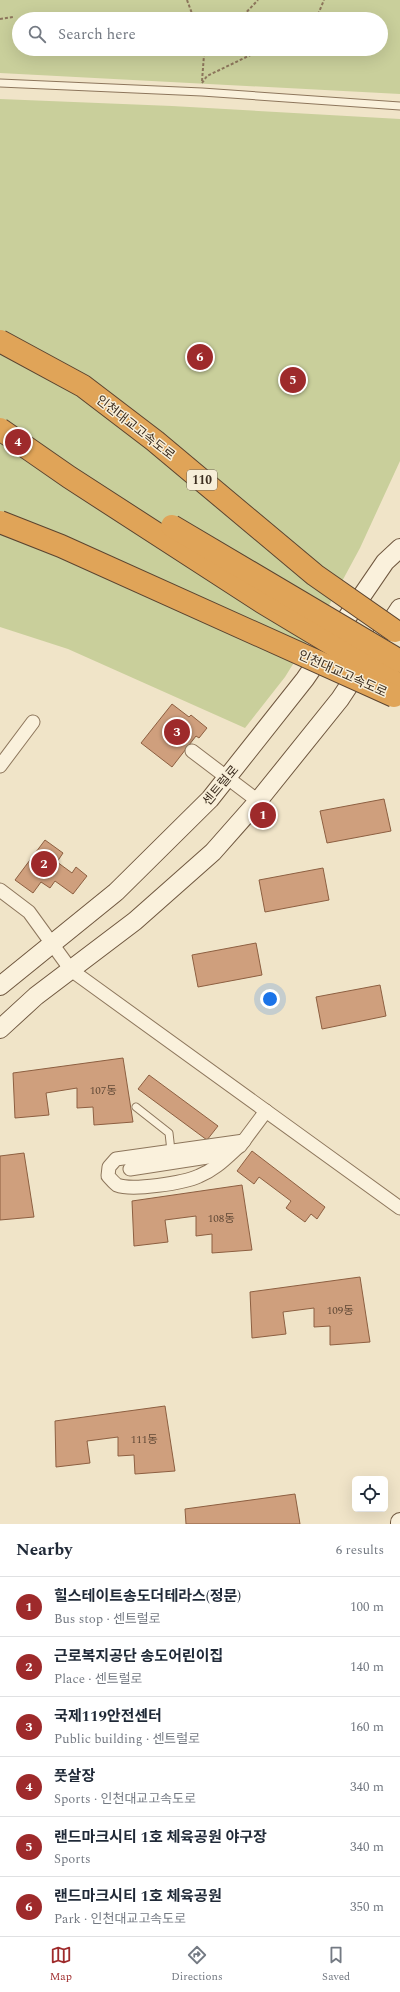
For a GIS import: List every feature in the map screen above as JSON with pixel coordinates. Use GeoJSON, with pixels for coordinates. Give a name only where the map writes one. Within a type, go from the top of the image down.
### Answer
{"type":"FeatureCollection","features":[{"type":"Feature","properties":{"kind":"highway","name":"인천대교고속도로"},"geometry":{"type":"LineString","coordinates":[[0,341],[83,386],[155,442],[315,575],[395,631]]}},
{"type":"Feature","properties":{"kind":"highway"},"geometry":{"type":"LineString","coordinates":[[0,415],[76,467],[167,523],[400,661]]}},
{"type":"Feature","properties":{"kind":"highway","name":"인천대교고속도로"},"geometry":{"type":"LineString","coordinates":[[0,429],[69,477],[262,602],[400,685]]}},
{"type":"Feature","properties":{"kind":"highway","name":"인천대교고속도로"},"geometry":{"type":"LineString","coordinates":[[0,522],[61,546],[400,699]]}},
{"type":"Feature","properties":{"kind":"main road","name":"센트럴로"},"geometry":{"type":"LineString","coordinates":[[0,986],[116,892],[210,799],[305,679],[385,562],[400,548]]}},
{"type":"Feature","properties":{"kind":"main road"},"geometry":{"type":"LineString","coordinates":[[0,1029],[36,996],[135,921],[213,852],[258,801],[340,699],[400,608]]}},
{"type":"Feature","properties":{"kind":"street"},"geometry":{"type":"LineString","coordinates":[[0,766],[33,722]]}},
{"type":"Feature","properties":{"kind":"street"},"geometry":{"type":"LineString","coordinates":[[192,751],[258,801]]}},
{"type":"Feature","properties":{"kind":"street"},"geometry":{"type":"LineString","coordinates":[[0,890],[28,912],[71,970],[400,1208]]}},
{"type":"Feature","properties":{"kind":"street"},"geometry":{"type":"LineString","coordinates":[[240,1145],[171,1151],[116,1159],[111,1163],[108,1176],[116,1184],[127,1186],[169,1183],[198,1177],[217,1167],[240,1145],[266,1111]]}},
{"type":"Feature","properties":{"kind":"street"},"geometry":{"type":"LineString","coordinates":[[130,1169],[217,1157],[240,1145]]}},
{"type":"Feature","properties":{"kind":"lane"},"geometry":{"type":"LineString","coordinates":[[0,83],[202,92],[400,106]]}},
{"type":"Feature","properties":{"kind":"lane"},"geometry":{"type":"LineString","coordinates":[[136,1107],[169,1133],[171,1151]]}},
{"type":"Feature","properties":{"kind":"path"},"geometry":{"type":"LineString","coordinates":[[187,0],[191,12]]}},
{"type":"Feature","properties":{"kind":"path"},"geometry":{"type":"LineString","coordinates":[[247,12],[258,0]]}},
{"type":"Feature","properties":{"kind":"path"},"geometry":{"type":"LineString","coordinates":[[319,12],[324,0]]}},
{"type":"Feature","properties":{"kind":"path"},"geometry":{"type":"LineString","coordinates":[[0,19],[12,17]]}},
{"type":"Feature","properties":{"kind":"path"},"geometry":{"type":"LineString","coordinates":[[202,92],[204,56]]}},
{"type":"Feature","properties":{"kind":"path"},"geometry":{"type":"LineString","coordinates":[[202,83],[207,76],[248,56]]}},
{"type":"Feature","properties":{"kind":"green space"},"geometry":{"type":"Polygon","coordinates":[[[0,0],[400,0],[400,94],[0,73],[0,0]]]}},
{"type":"Feature","properties":{"kind":"green space"},"geometry":{"type":"Polygon","coordinates":[[[0,99],[172,106],[400,119],[400,461],[360,548],[326,611],[285,677],[245,728],[68,649],[0,627],[0,99]]]}},
{"type":"Feature","properties":{"kind":"building"},"geometry":{"type":"Polygon","coordinates":[[[172,704],[189,717],[191,715],[207,728],[199,738],[196,736],[172,767],[141,743],[172,704]]]}},
{"type":"Feature","properties":{"kind":"building"},"geometry":{"type":"Polygon","coordinates":[[[384,799],[391,831],[327,843],[320,811],[384,799]]]}},
{"type":"Feature","properties":{"kind":"building"},"geometry":{"type":"Polygon","coordinates":[[[45,840],[63,853],[57,862],[72,873],[76,867],[87,876],[73,894],[55,881],[50,888],[41,882],[33,893],[15,880],[45,840]]]}},
{"type":"Feature","properties":{"kind":"building"},"geometry":{"type":"Polygon","coordinates":[[[323,868],[329,900],[265,912],[259,880],[323,868]]]}},
{"type":"Feature","properties":{"kind":"building"},"geometry":{"type":"Polygon","coordinates":[[[256,943],[262,975],[198,987],[192,955],[256,943]]]}},
{"type":"Feature","properties":{"kind":"building"},"geometry":{"type":"Polygon","coordinates":[[[380,985],[386,1016],[322,1029],[316,997],[380,985]]]}},
{"type":"Feature","properties":{"kind":"building"},"geometry":{"type":"Polygon","coordinates":[[[123,1058],[133,1122],[94,1125],[93,1107],[77,1108],[77,1088],[46,1093],[49,1115],[15,1118],[13,1073],[123,1058]]]}},
{"type":"Feature","properties":{"kind":"building"},"geometry":{"type":"Polygon","coordinates":[[[149,1075],[218,1126],[207,1140],[138,1089],[149,1075]]]}},
{"type":"Feature","properties":{"kind":"building"},"geometry":{"type":"Polygon","coordinates":[[[252,1151],[325,1207],[317,1219],[311,1214],[305,1222],[286,1208],[291,1201],[259,1177],[254,1184],[237,1171],[252,1151]]]}},
{"type":"Feature","properties":{"kind":"building"},"geometry":{"type":"Polygon","coordinates":[[[24,1153],[34,1217],[0,1220],[0,1156],[24,1153]]]}},
{"type":"Feature","properties":{"kind":"building"},"geometry":{"type":"Polygon","coordinates":[[[242,1185],[252,1250],[212,1253],[212,1234],[196,1236],[196,1216],[165,1220],[168,1242],[134,1246],[132,1201],[242,1185]]]}},
{"type":"Feature","properties":{"kind":"building"},"geometry":{"type":"Polygon","coordinates":[[[360,1277],[370,1342],[330,1345],[330,1326],[314,1327],[314,1308],[283,1312],[286,1334],[252,1338],[250,1292],[360,1277]]]}},
{"type":"Feature","properties":{"kind":"building"},"geometry":{"type":"Polygon","coordinates":[[[165,1406],[175,1471],[135,1474],[134,1455],[118,1456],[118,1437],[87,1441],[90,1463],[56,1467],[55,1421],[165,1406]]]}},
{"type":"Feature","properties":{"kind":"building"},"geometry":{"type":"Polygon","coordinates":[[[295,1494],[300,1524],[186,1524],[185,1509],[295,1494]]]}},
{"type":"Feature","properties":{"kind":"place","name":"랜드마크시티 1호 체육공원"},"geometry":{"type":"Point","coordinates":[200,357]}},
{"type":"Feature","properties":{"kind":"place","name":"랜드마크시티 1호 체육공원 야구장"},"geometry":{"type":"Point","coordinates":[293,380]}},
{"type":"Feature","properties":{"kind":"place","name":"풋살장"},"geometry":{"type":"Point","coordinates":[18,442]}},
{"type":"Feature","properties":{"kind":"place","name":"국제119안전센터"},"geometry":{"type":"Point","coordinates":[177,732]}},
{"type":"Feature","properties":{"kind":"place","name":"힐스테이트송도더테라스(정문)"},"geometry":{"type":"Point","coordinates":[263,815]}},
{"type":"Feature","properties":{"kind":"place","name":"근로복지공단 송도어린이집"},"geometry":{"type":"Point","coordinates":[44,864]}}]}
